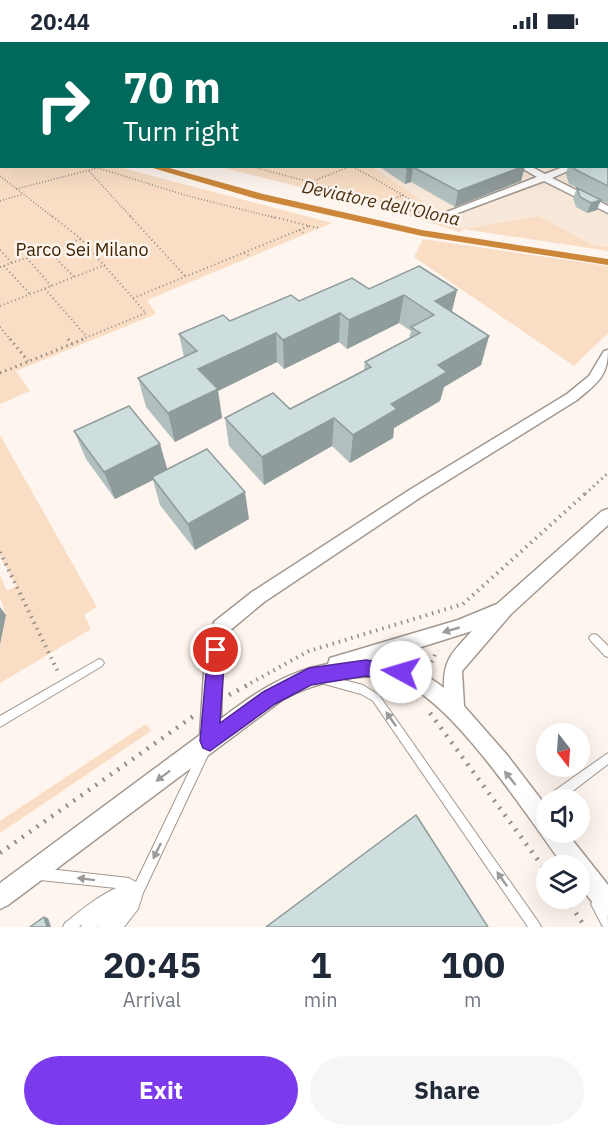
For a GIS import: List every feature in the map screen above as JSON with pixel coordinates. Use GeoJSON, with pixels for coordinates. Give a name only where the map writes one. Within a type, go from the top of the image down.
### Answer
{"type":"FeatureCollection","features":[{"type":"Feature","properties":{"kind":"street"},"geometry":{"type":"LineString","coordinates":[[526,168],[608,210]]}},
{"type":"Feature","properties":{"kind":"street"},"geometry":{"type":"LineString","coordinates":[[444,215],[570,168]]}},
{"type":"Feature","properties":{"kind":"street"},"geometry":{"type":"LineString","coordinates":[[210,741],[213,672],[220,628],[258,597],[416,493],[572,398],[594,379],[608,354]]}},
{"type":"Feature","properties":{"kind":"street"},"geometry":{"type":"LineString","coordinates":[[454,708],[453,669],[505,608],[608,515]]}},
{"type":"Feature","properties":{"kind":"street"},"geometry":{"type":"LineString","coordinates":[[309,677],[312,672],[475,622],[505,608]]}},
{"type":"Feature","properties":{"kind":"street"},"geometry":{"type":"LineString","coordinates":[[0,897],[269,698],[309,677],[366,668],[401,672],[429,687],[454,708],[536,799]]}},
{"type":"Feature","properties":{"kind":"street"},"geometry":{"type":"LineString","coordinates":[[590,882],[608,904]]}},
{"type":"Feature","properties":{"kind":"lane"},"geometry":{"type":"LineString","coordinates":[[594,638],[608,653]]}},
{"type":"Feature","properties":{"kind":"lane"},"geometry":{"type":"LineString","coordinates":[[0,722],[99,663]]}},
{"type":"Feature","properties":{"kind":"lane"},"geometry":{"type":"LineString","coordinates":[[309,677],[348,685],[376,698],[535,927]]}},
{"type":"Feature","properties":{"kind":"lane"},"geometry":{"type":"LineString","coordinates":[[116,927],[134,905],[138,890],[210,741]]}},
{"type":"Feature","properties":{"kind":"lane"},"geometry":{"type":"LineString","coordinates":[[567,789],[608,758]]}},
{"type":"Feature","properties":{"kind":"lane"},"geometry":{"type":"LineString","coordinates":[[32,873],[129,884],[138,890]]}},
{"type":"Feature","properties":{"kind":"lane"},"geometry":{"type":"LineString","coordinates":[[69,927],[114,895],[127,890],[138,890]]}},
{"type":"Feature","properties":{"kind":"lane"},"geometry":{"type":"LineString","coordinates":[[87,927],[138,890]]}},
{"type":"Feature","properties":{"kind":"lane"},"geometry":{"type":"LineString","coordinates":[[104,927],[116,917],[138,890]]}},
{"type":"Feature","properties":{"kind":"lane"},"geometry":{"type":"LineString","coordinates":[[590,892],[608,924]]}},
{"type":"Feature","properties":{"kind":"path"},"geometry":{"type":"LineString","coordinates":[[16,189],[98,168],[188,196],[319,228]]}},
{"type":"Feature","properties":{"kind":"path"},"geometry":{"type":"LineString","coordinates":[[257,168],[436,218],[403,195],[355,168]]}},
{"type":"Feature","properties":{"kind":"path"},"geometry":{"type":"LineString","coordinates":[[311,183],[346,168]]}},
{"type":"Feature","properties":{"kind":"path"},"geometry":{"type":"LineString","coordinates":[[89,171],[186,277]]}},
{"type":"Feature","properties":{"kind":"path"},"geometry":{"type":"LineString","coordinates":[[0,176],[81,239],[146,313],[0,373]]}},
{"type":"Feature","properties":{"kind":"path"},"geometry":{"type":"LineString","coordinates":[[0,201],[23,194]]}},
{"type":"Feature","properties":{"kind":"path"},"geometry":{"type":"LineString","coordinates":[[384,202],[403,195]]}},
{"type":"Feature","properties":{"kind":"path"},"geometry":{"type":"LineString","coordinates":[[134,298],[309,226]]}},
{"type":"Feature","properties":{"kind":"path"},"geometry":{"type":"LineString","coordinates":[[299,230],[304,234]]}},
{"type":"Feature","properties":{"kind":"path"},"geometry":{"type":"LineString","coordinates":[[0,267],[81,239]]}},
{"type":"Feature","properties":{"kind":"path"},"geometry":{"type":"LineString","coordinates":[[0,250],[12,263]]}},
{"type":"Feature","properties":{"kind":"path"},"geometry":{"type":"LineString","coordinates":[[48,250],[74,277]]}},
{"type":"Feature","properties":{"kind":"path"},"geometry":{"type":"LineString","coordinates":[[34,251],[37,254]]}},
{"type":"Feature","properties":{"kind":"path"},"geometry":{"type":"LineString","coordinates":[[244,253],[250,256]]}},
{"type":"Feature","properties":{"kind":"path"},"geometry":{"type":"LineString","coordinates":[[27,258],[51,286]]}},
{"type":"Feature","properties":{"kind":"path"},"geometry":{"type":"LineString","coordinates":[[0,306],[105,265]]}},
{"type":"Feature","properties":{"kind":"path"},"geometry":{"type":"LineString","coordinates":[[4,266],[30,294]]}},
{"type":"Feature","properties":{"kind":"path"},"geometry":{"type":"LineString","coordinates":[[45,289],[87,337]]}},
{"type":"Feature","properties":{"kind":"path"},"geometry":{"type":"LineString","coordinates":[[0,298],[5,304]]}},
{"type":"Feature","properties":{"kind":"path"},"geometry":{"type":"LineString","coordinates":[[116,319],[120,324]]}},
{"type":"Feature","properties":{"kind":"path"},"geometry":{"type":"LineString","coordinates":[[0,327],[28,362]]}},
{"type":"Feature","properties":{"kind":"path"},"geometry":{"type":"LineString","coordinates":[[68,339],[72,344]]}},
{"type":"Feature","properties":{"kind":"path"},"geometry":{"type":"LineString","coordinates":[[223,699],[309,651],[463,604],[608,473]]}},
{"type":"Feature","properties":{"kind":"path"},"geometry":{"type":"LineString","coordinates":[[0,552],[64,684]]}},
{"type":"Feature","properties":{"kind":"path"},"geometry":{"type":"LineString","coordinates":[[427,671],[437,652],[436,645]]}},
{"type":"Feature","properties":{"kind":"path"},"geometry":{"type":"LineString","coordinates":[[426,708],[439,722],[536,857]]}},
{"type":"Feature","properties":{"kind":"path"},"geometry":{"type":"LineString","coordinates":[[0,853],[202,710]]}},
{"type":"Feature","properties":{"kind":"path"},"geometry":{"type":"LineString","coordinates":[[573,909],[585,927]]}},
{"type":"Feature","properties":{"kind":"shaded area"},"geometry":{"type":"Polygon","coordinates":[[[374,168],[608,168],[608,247],[593,245],[539,216],[463,229],[374,168]]]}},
{"type":"Feature","properties":{"kind":"green space","name":"Parco Sei Milano"},"geometry":{"type":"Polygon","coordinates":[[[0,168],[122,168],[332,223],[147,300],[156,314],[16,371],[30,391],[0,404],[0,168]]]}},
{"type":"Feature","properties":{"kind":"green space"},"geometry":{"type":"Polygon","coordinates":[[[224,168],[374,168],[463,229],[460,232],[377,206],[224,168]]]}},
{"type":"Feature","properties":{"kind":"green space"},"geometry":{"type":"Polygon","coordinates":[[[539,216],[593,245],[608,247],[608,251],[463,229],[539,216]]]}},
{"type":"Feature","properties":{"kind":"green space"},"geometry":{"type":"Polygon","coordinates":[[[423,239],[608,266],[608,333],[574,366],[414,257],[423,239]]]}},
{"type":"Feature","properties":{"kind":"green space"},"geometry":{"type":"Polygon","coordinates":[[[0,435],[97,607],[84,615],[91,629],[0,683],[0,645],[6,615],[0,598],[0,575],[7,591],[16,586],[0,556],[0,435]]]}},
{"type":"Feature","properties":{"kind":"green space"},"geometry":{"type":"Polygon","coordinates":[[[146,724],[151,731],[0,833],[0,821],[146,724]]]}},
{"type":"Feature","properties":{"kind":"building"},"geometry":{"type":"Polygon","coordinates":[[[415,168],[519,168],[458,191],[415,168]]]}},
{"type":"Feature","properties":{"kind":"building"},"geometry":{"type":"Polygon","coordinates":[[[608,168],[608,186],[574,169],[608,168]]]}},
{"type":"Feature","properties":{"kind":"building"},"geometry":{"type":"Polygon","coordinates":[[[577,188],[601,200],[591,203],[580,197],[577,188]]]}},
{"type":"Feature","properties":{"kind":"building"},"geometry":{"type":"Polygon","coordinates":[[[419,266],[457,290],[435,301],[489,336],[438,365],[447,372],[391,404],[397,409],[353,435],[334,418],[262,457],[225,418],[273,393],[290,409],[371,367],[365,362],[420,333],[411,327],[434,315],[404,295],[349,320],[340,313],[283,340],[276,333],[198,369],[218,389],[168,413],[138,378],[197,351],[179,334],[223,315],[230,321],[291,295],[299,301],[352,278],[369,289],[419,266]]]}},
{"type":"Feature","properties":{"kind":"building"},"geometry":{"type":"Polygon","coordinates":[[[129,406],[160,444],[104,472],[74,431],[129,406]]]}},
{"type":"Feature","properties":{"kind":"building"},"geometry":{"type":"Polygon","coordinates":[[[207,449],[245,492],[188,524],[152,477],[207,449]]]}},
{"type":"Feature","properties":{"kind":"building"},"geometry":{"type":"Polygon","coordinates":[[[416,815],[488,927],[266,927],[416,815]]]}},
{"type":"Feature","properties":{"kind":"building"},"geometry":{"type":"Polygon","coordinates":[[[44,917],[47,927],[30,927],[44,917]]]}},
{"type":"Feature","properties":{"kind":"waterway","name":"Deviatore dell'Olona"},"geometry":{"type":"LineString","coordinates":[[157,168],[261,197],[422,233],[608,262]]}},
{"type":"Feature","properties":{"kind":"route"},"geometry":{"type":"LineString","coordinates":[[216,650],[210,741],[269,698],[309,677],[366,668],[401,672]]}}]}
